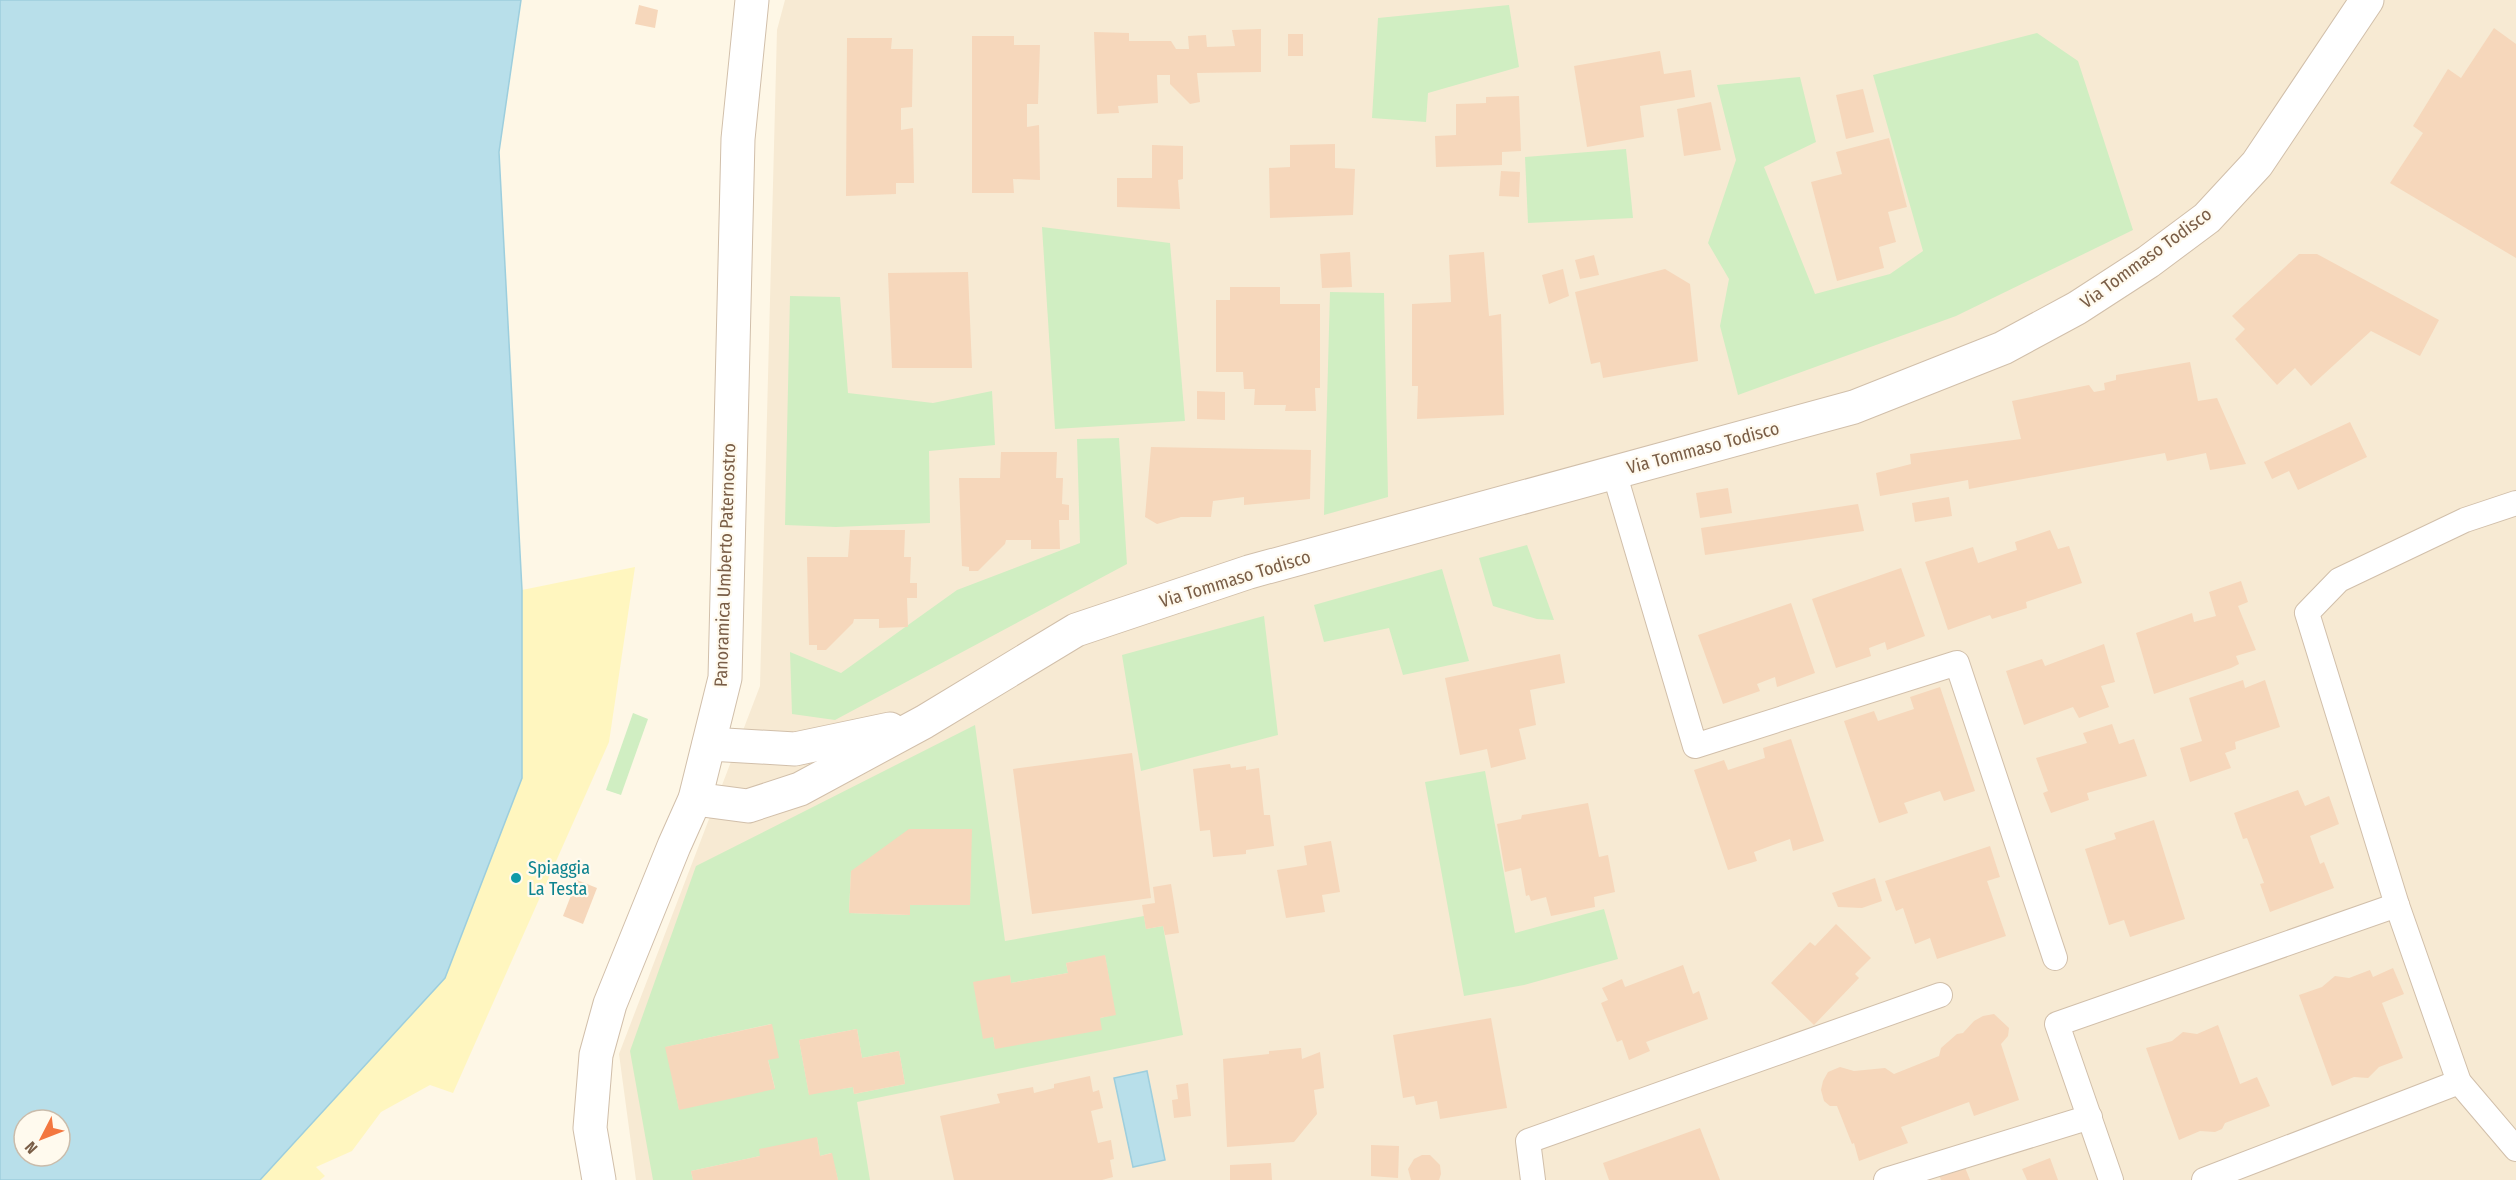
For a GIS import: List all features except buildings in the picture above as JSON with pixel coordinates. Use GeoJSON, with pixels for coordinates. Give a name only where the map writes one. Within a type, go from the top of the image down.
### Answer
{"type":"FeatureCollection","features":[{"type":"Feature","properties":{"kind":"street","name":"Panoramica Umberto Paternostro"},"geometry":{"type":"LineString","coordinates":[[599,1180],[590,1128],[596,1055],[610,1004],[695,799],[725,678],[738,140],[752,0]]}},
{"type":"Feature","properties":{"kind":"street","name":"Via Tommaso Todisco"},"geometry":{"type":"LineString","coordinates":[[695,799],[748,806],[800,789],[924,722],[1076,630],[1249,572],[1854,407],[2003,348],[2078,308],[2207,218],[2257,164],[2367,0]]}},
{"type":"Feature","properties":{"kind":"street","name":"Via Tommaso Todisco"},"geometry":{"type":"LineString","coordinates":[[709,744],[795,749],[924,722]]}},
{"type":"Feature","properties":{"kind":"lane"},"geometry":{"type":"LineString","coordinates":[[1614,472],[1695,746],[1957,663],[2055,958]]}},
{"type":"Feature","properties":{"kind":"lane"},"geometry":{"type":"LineString","coordinates":[[2516,503],[2465,520],[2339,580],[2307,613],[2397,905],[2459,1082],[2516,1149]]}},
{"type":"Feature","properties":{"kind":"lane"},"geometry":{"type":"LineString","coordinates":[[2111,1180],[2057,1024],[2397,905]]}},
{"type":"Feature","properties":{"kind":"lane"},"geometry":{"type":"LineString","coordinates":[[1533,1180],[1528,1141],[1940,995]]}},
{"type":"Feature","properties":{"kind":"lane"},"geometry":{"type":"LineString","coordinates":[[2204,1180],[2459,1082]]}},
{"type":"Feature","properties":{"kind":"lane"},"geometry":{"type":"LineString","coordinates":[[1886,1180],[1915,1175],[2090,1117]]}},
{"type":"Feature","properties":{"kind":"shaded area"},"geometry":{"type":"Polygon","coordinates":[[[785,0],[2516,0],[2516,1180],[636,1180],[619,1054],[760,686],[777,30],[785,0]]]}},
{"type":"Feature","properties":{"kind":"green space"},"geometry":{"type":"Polygon","coordinates":[[[1509,5],[1519,67],[1428,93],[1426,122],[1372,118],[1378,18],[1509,5]]]}},
{"type":"Feature","properties":{"kind":"green space"},"geometry":{"type":"Polygon","coordinates":[[[2037,33],[2078,61],[2133,230],[1956,316],[1738,395],[1720,326],[1729,279],[1708,243],[1736,160],[1717,85],[1800,77],[1816,142],[1764,167],[1815,294],[1890,274],[1923,251],[1873,75],[2037,33]]]}},
{"type":"Feature","properties":{"kind":"green space"},"geometry":{"type":"Polygon","coordinates":[[[1626,149],[1633,218],[1528,223],[1525,157],[1626,149]]]}},
{"type":"Feature","properties":{"kind":"green space"},"geometry":{"type":"Polygon","coordinates":[[[1042,227],[1170,243],[1185,421],[1055,429],[1042,227]]]}},
{"type":"Feature","properties":{"kind":"green space"},"geometry":{"type":"Polygon","coordinates":[[[1330,292],[1384,293],[1388,497],[1324,515],[1330,292]]]}},
{"type":"Feature","properties":{"kind":"green space"},"geometry":{"type":"Polygon","coordinates":[[[790,296],[840,297],[848,393],[933,403],[992,391],[995,445],[929,451],[930,523],[836,527],[785,525],[790,296]]]}},
{"type":"Feature","properties":{"kind":"green space"},"geometry":{"type":"Polygon","coordinates":[[[1119,438],[1127,564],[835,720],[792,714],[790,652],[841,673],[957,590],[1080,543],[1077,439],[1119,438]]]}},
{"type":"Feature","properties":{"kind":"green space"},"geometry":{"type":"Polygon","coordinates":[[[1527,545],[1554,620],[1537,619],[1493,606],[1479,558],[1527,545]]]}},
{"type":"Feature","properties":{"kind":"green space"},"geometry":{"type":"Polygon","coordinates":[[[1442,569],[1469,661],[1403,675],[1389,628],[1324,642],[1314,605],[1442,569]]]}},
{"type":"Feature","properties":{"kind":"green space"},"geometry":{"type":"Polygon","coordinates":[[[1264,616],[1278,735],[1141,771],[1122,655],[1264,616]]]}},
{"type":"Feature","properties":{"kind":"green space"},"geometry":{"type":"Polygon","coordinates":[[[633,713],[648,719],[621,795],[606,790],[633,713]]]}},
{"type":"Feature","properties":{"kind":"green space"},"geometry":{"type":"Polygon","coordinates":[[[975,725],[1005,941],[1144,916],[1146,929],[1163,926],[1183,1035],[857,1102],[870,1180],[838,1180],[831,1153],[820,1156],[817,1138],[760,1156],[691,1171],[693,1180],[653,1180],[630,1051],[696,866],[975,725]],[[971,829],[851,871],[849,913],[910,915],[910,905],[970,905],[971,829]],[[1105,956],[1066,963],[1068,973],[1011,983],[1010,976],[993,1037],[995,1048],[1115,1014],[1105,956]],[[771,1024],[666,1047],[679,1109],[775,1088],[768,1060],[771,1024]],[[857,1029],[799,1040],[809,1094],[853,1087],[854,1094],[905,1084],[899,1051],[862,1058],[857,1029]]]}},
{"type":"Feature","properties":{"kind":"green space"},"geometry":{"type":"Polygon","coordinates":[[[1485,771],[1515,933],[1604,909],[1618,959],[1524,985],[1464,996],[1425,782],[1485,771]]]}},
{"type":"Feature","properties":{"kind":"sand","name":"Spiaggia La Testa"},"geometry":{"type":"Polygon","coordinates":[[[635,567],[609,742],[453,1093],[430,1085],[381,1112],[352,1151],[316,1167],[325,1176],[320,1180],[260,1180],[522,778],[522,590],[635,567]]]}},
{"type":"Feature","properties":{"kind":"water"},"geometry":{"type":"Polygon","coordinates":[[[0,0],[521,0],[499,152],[522,590],[522,778],[445,978],[260,1180],[0,1180],[0,0]]]}},
{"type":"Feature","properties":{"kind":"water"},"geometry":{"type":"Polygon","coordinates":[[[1147,1071],[1165,1160],[1133,1167],[1114,1078],[1147,1071]]]}},
{"type":"Feature","properties":{"kind":"place","name":"Spiaggia La Testa"},"geometry":{"type":"Point","coordinates":[516,878]}}]}
